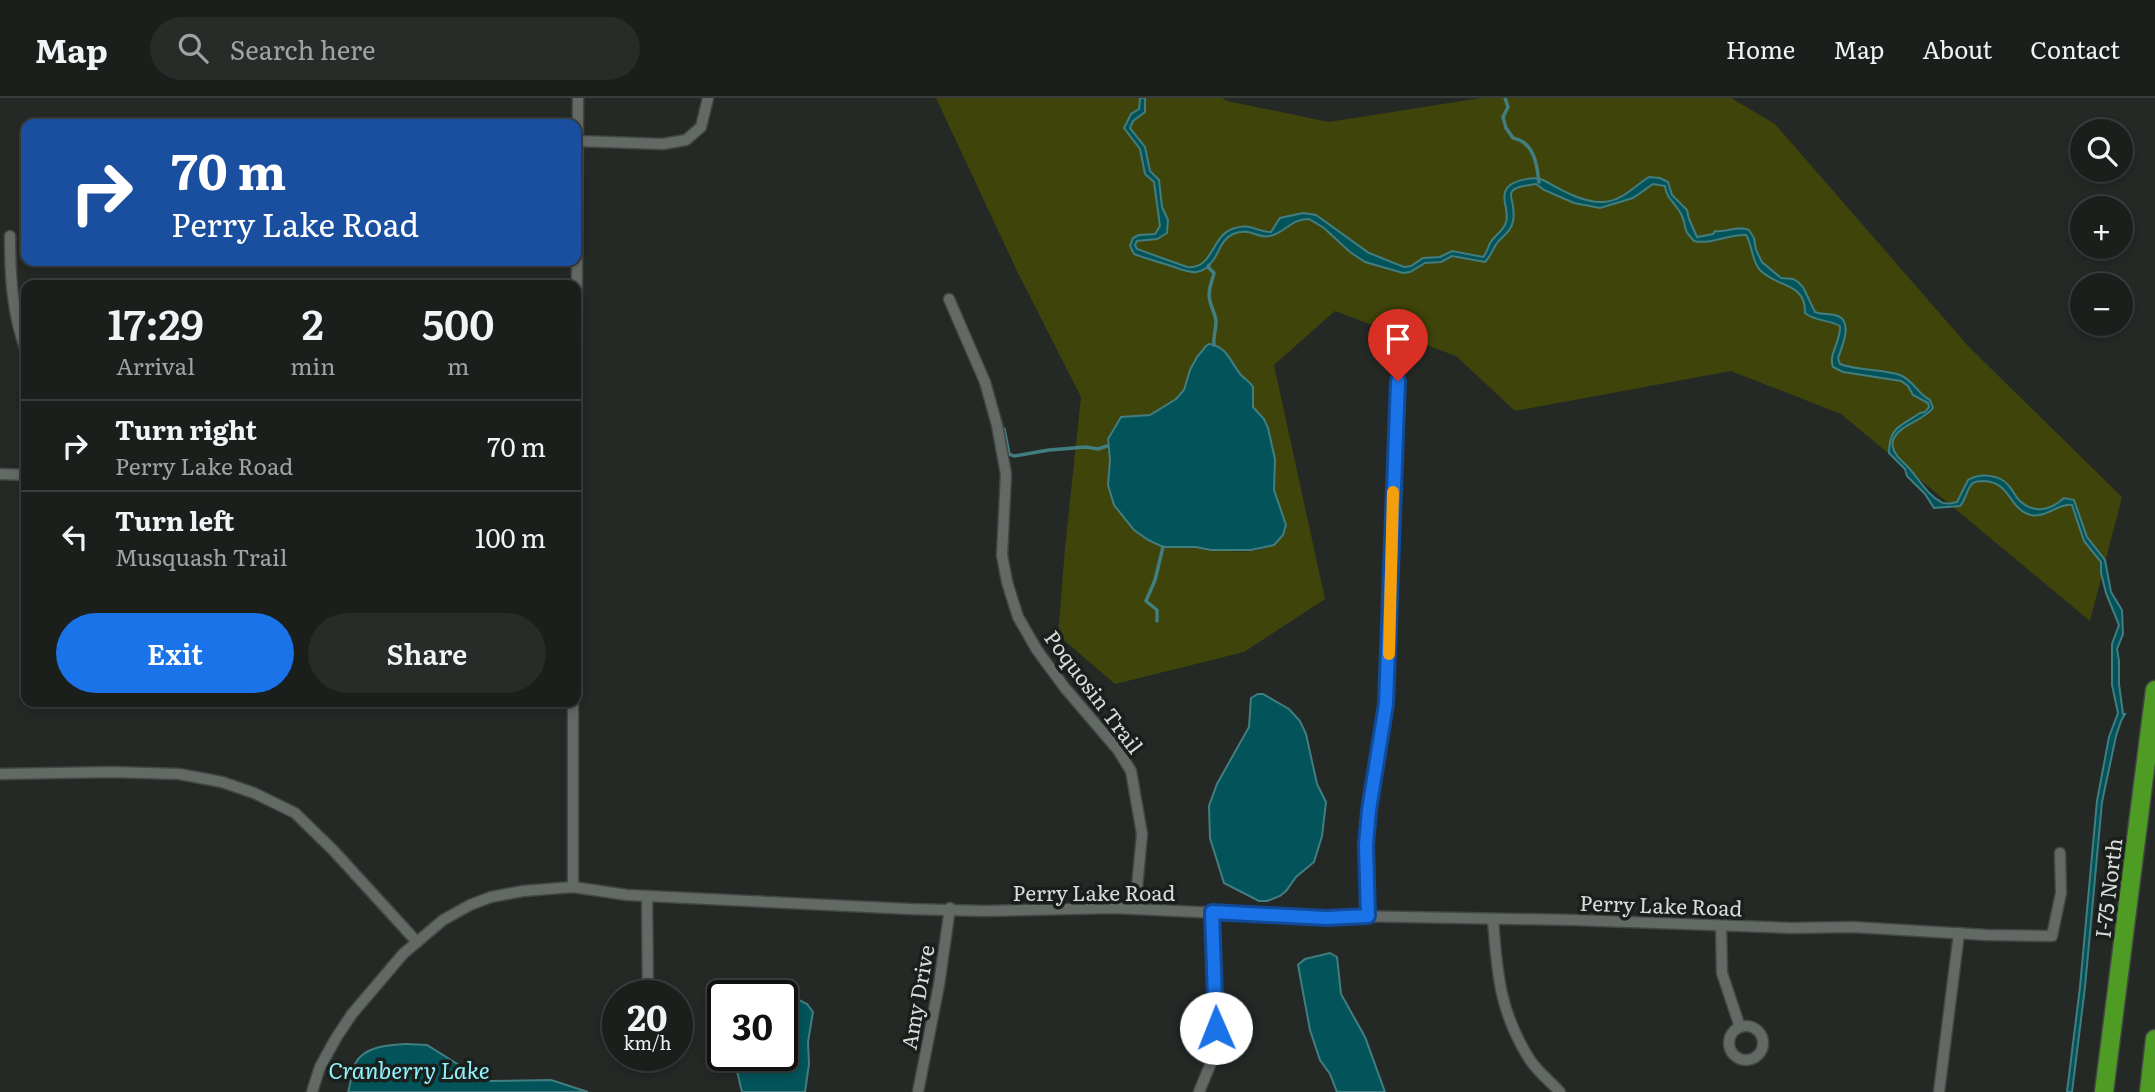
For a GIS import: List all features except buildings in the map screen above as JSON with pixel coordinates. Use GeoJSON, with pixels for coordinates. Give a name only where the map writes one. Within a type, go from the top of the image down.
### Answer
{"type":"FeatureCollection","features":[{"type":"Feature","properties":{"kind":"highway","name":"I-75 North"},"geometry":{"type":"LineString","coordinates":[[2104,1092],[2155,690]]}},
{"type":"Feature","properties":{"kind":"highway"},"geometry":{"type":"LineString","coordinates":[[2149,1092],[2155,1040]]}},
{"type":"Feature","properties":{"kind":"street"},"geometry":{"type":"LineString","coordinates":[[578,98],[578,119]]}},
{"type":"Feature","properties":{"kind":"street"},"geometry":{"type":"LineString","coordinates":[[581,141],[663,144],[686,140],[701,127],[708,98]]}},
{"type":"Feature","properties":{"kind":"street"},"geometry":{"type":"LineString","coordinates":[[10,236],[11,292],[21,335]]}},
{"type":"Feature","properties":{"kind":"street","name":"Poquosin Trail"},"geometry":{"type":"LineString","coordinates":[[949,299],[985,382],[997,425],[1006,474],[1002,555],[1018,617],[1037,650],[1065,688],[1118,750],[1131,771],[1142,834],[1135,909]]}},
{"type":"Feature","properties":{"kind":"street"},"geometry":{"type":"LineString","coordinates":[[1368,916],[1366,845],[1386,704],[1398,381]]}},
{"type":"Feature","properties":{"kind":"street"},"geometry":{"type":"LineString","coordinates":[[0,474],[21,475]]}},
{"type":"Feature","properties":{"kind":"street"},"geometry":{"type":"LineString","coordinates":[[573,707],[573,887]]}},
{"type":"Feature","properties":{"kind":"street"},"geometry":{"type":"LineString","coordinates":[[0,774],[179,774],[222,782],[254,793],[295,813],[333,850],[417,942]]}},
{"type":"Feature","properties":{"kind":"street","name":"Perry Lake Road"},"geometry":{"type":"LineString","coordinates":[[312,1092],[320,1067],[336,1038],[352,1014],[403,954],[443,920],[470,905],[491,898],[543,889],[573,887],[647,896],[910,909],[1135,909],[1326,918],[1368,916],[1574,920],[1721,926],[1889,928],[2052,936],[2061,893],[2060,853]]}},
{"type":"Feature","properties":{"kind":"street"},"geometry":{"type":"LineString","coordinates":[[647,896],[648,980]]}},
{"type":"Feature","properties":{"kind":"street","name":"Amy Drive"},"geometry":{"type":"LineString","coordinates":[[918,1092],[937,999],[950,908]]}},
{"type":"Feature","properties":{"kind":"street"},"geometry":{"type":"LineString","coordinates":[[1199,1092],[1213,1058],[1216,1042],[1212,912]]}},
{"type":"Feature","properties":{"kind":"street"},"geometry":{"type":"LineString","coordinates":[[1493,920],[1497,971],[1509,1021],[1531,1062],[1560,1092]]}},
{"type":"Feature","properties":{"kind":"street"},"geometry":{"type":"LineString","coordinates":[[1721,926],[1722,973],[1740,1027]]}},
{"type":"Feature","properties":{"kind":"street"},"geometry":{"type":"LineString","coordinates":[[1939,1092],[1959,933]]}},
{"type":"Feature","properties":{"kind":"green space"},"geometry":{"type":"Polygon","coordinates":[[[936,98],[1222,98],[1329,122],[1481,98],[1731,98],[1775,124],[1969,347],[2122,497],[2090,621],[1841,414],[1731,371],[1515,411],[1456,356],[1335,311],[1274,365],[1325,599],[1244,652],[1115,684],[1058,635],[1081,397],[1017,271],[936,98]],[[1206,346],[1190,370],[1184,390],[1176,399],[1150,415],[1121,417],[1108,438],[1108,483],[1112,497],[1130,525],[1155,544],[1169,548],[1259,550],[1279,540],[1285,530],[1274,490],[1275,459],[1267,423],[1253,407],[1254,390],[1250,383],[1227,354],[1206,346]]]}},
{"type":"Feature","properties":{"kind":"water"},"geometry":{"type":"Polygon","coordinates":[[[1140,98],[1145,98],[1145,112],[1133,121],[1130,128],[1145,147],[1150,171],[1159,180],[1162,207],[1168,220],[1167,233],[1157,239],[1137,241],[1137,249],[1187,267],[1196,267],[1207,258],[1225,233],[1232,229],[1248,227],[1271,232],[1280,218],[1303,213],[1316,215],[1369,253],[1404,267],[1423,258],[1440,257],[1452,251],[1483,257],[1491,241],[1505,225],[1507,218],[1504,195],[1508,187],[1515,182],[1539,179],[1579,198],[1603,202],[1622,196],[1649,177],[1660,178],[1668,182],[1672,195],[1687,210],[1697,237],[1713,234],[1715,231],[1740,228],[1749,230],[1762,262],[1781,278],[1798,282],[1815,312],[1835,315],[1842,319],[1846,329],[1838,358],[1840,364],[1900,375],[1930,400],[1933,408],[1901,430],[1894,438],[1893,444],[1898,457],[1936,499],[1949,504],[1957,502],[1968,480],[1984,476],[2005,482],[2019,500],[2036,509],[2053,506],[2064,498],[2074,500],[2087,537],[2105,560],[2111,592],[2122,610],[2123,634],[2117,649],[2119,684],[2125,714],[2116,736],[2102,802],[2085,987],[2072,1092],[2067,1092],[2080,987],[2097,801],[2109,737],[2118,713],[2112,685],[2112,644],[2119,625],[2106,593],[2101,562],[2084,541],[2072,505],[2031,515],[2018,508],[2000,486],[1981,481],[1971,485],[1960,506],[1934,508],[1925,494],[1907,476],[1905,469],[1889,453],[1891,438],[1897,428],[1925,412],[1929,407],[1928,403],[1913,395],[1901,381],[1843,372],[1833,367],[1832,357],[1840,326],[1805,313],[1804,303],[1796,291],[1760,270],[1746,235],[1707,242],[1694,241],[1686,231],[1682,216],[1667,194],[1665,186],[1653,184],[1633,198],[1600,208],[1574,203],[1536,184],[1516,188],[1511,195],[1514,212],[1512,225],[1485,262],[1452,256],[1441,262],[1425,263],[1403,273],[1365,262],[1309,219],[1297,221],[1270,236],[1249,232],[1233,234],[1224,242],[1208,266],[1197,272],[1185,271],[1134,254],[1130,246],[1133,238],[1155,234],[1160,226],[1154,182],[1145,174],[1140,149],[1124,128],[1131,114],[1139,109],[1140,98]]]}},
{"type":"Feature","properties":{"kind":"water"},"geometry":{"type":"Polygon","coordinates":[[[1209,344],[1220,348],[1252,385],[1253,407],[1268,428],[1275,459],[1274,490],[1286,525],[1283,535],[1274,545],[1251,550],[1163,547],[1134,530],[1114,505],[1108,485],[1108,439],[1121,417],[1150,415],[1176,399],[1184,390],[1197,357],[1209,344]]]}},
{"type":"Feature","properties":{"kind":"water"},"geometry":{"type":"Polygon","coordinates":[[[1263,694],[1289,709],[1300,721],[1306,734],[1317,784],[1326,802],[1322,836],[1314,862],[1296,877],[1280,896],[1267,901],[1259,901],[1224,883],[1210,838],[1209,806],[1217,784],[1249,727],[1251,698],[1263,694]]]}},
{"type":"Feature","properties":{"kind":"water"},"geometry":{"type":"Polygon","coordinates":[[[1330,953],[1337,957],[1341,994],[1365,1037],[1385,1092],[1337,1092],[1330,1074],[1320,1060],[1310,1030],[1298,965],[1305,959],[1330,953]]]}},
{"type":"Feature","properties":{"kind":"water"},"geometry":{"type":"Polygon","coordinates":[[[798,1000],[807,1004],[813,1012],[805,1092],[742,1092],[737,1071],[798,1071],[798,1000]]]}},
{"type":"Feature","properties":{"kind":"water","name":"Cranberry Lake"},"geometry":{"type":"Polygon","coordinates":[[[406,1044],[427,1045],[475,1075],[491,1081],[551,1080],[588,1092],[348,1092],[355,1064],[364,1053],[406,1044]]]}},
{"type":"Feature","properties":{"kind":"waterway"},"geometry":{"type":"LineString","coordinates":[[1505,98],[1508,107],[1503,117],[1506,128],[1513,138],[1520,140],[1530,149],[1539,182]]}},
{"type":"Feature","properties":{"kind":"waterway"},"geometry":{"type":"LineString","coordinates":[[1209,265],[1214,273],[1209,294],[1216,319],[1214,345]]}},
{"type":"Feature","properties":{"kind":"waterway"},"geometry":{"type":"LineString","coordinates":[[1004,429],[1009,454],[1014,456],[1049,450],[1086,447],[1098,449],[1107,446]]}},
{"type":"Feature","properties":{"kind":"waterway"},"geometry":{"type":"LineString","coordinates":[[1157,621],[1157,610],[1146,601],[1155,580],[1163,547]]}},
{"type":"Feature","properties":{"kind":"slow traffic"},"geometry":{"type":"LineString","coordinates":[[1389,654],[1393,492]]}},
{"type":"Feature","properties":{"kind":"route"},"geometry":{"type":"LineString","coordinates":[[1216,1028],[1212,912],[1326,918],[1368,916],[1366,845],[1386,704],[1391,621],[1398,381]]}}]}
